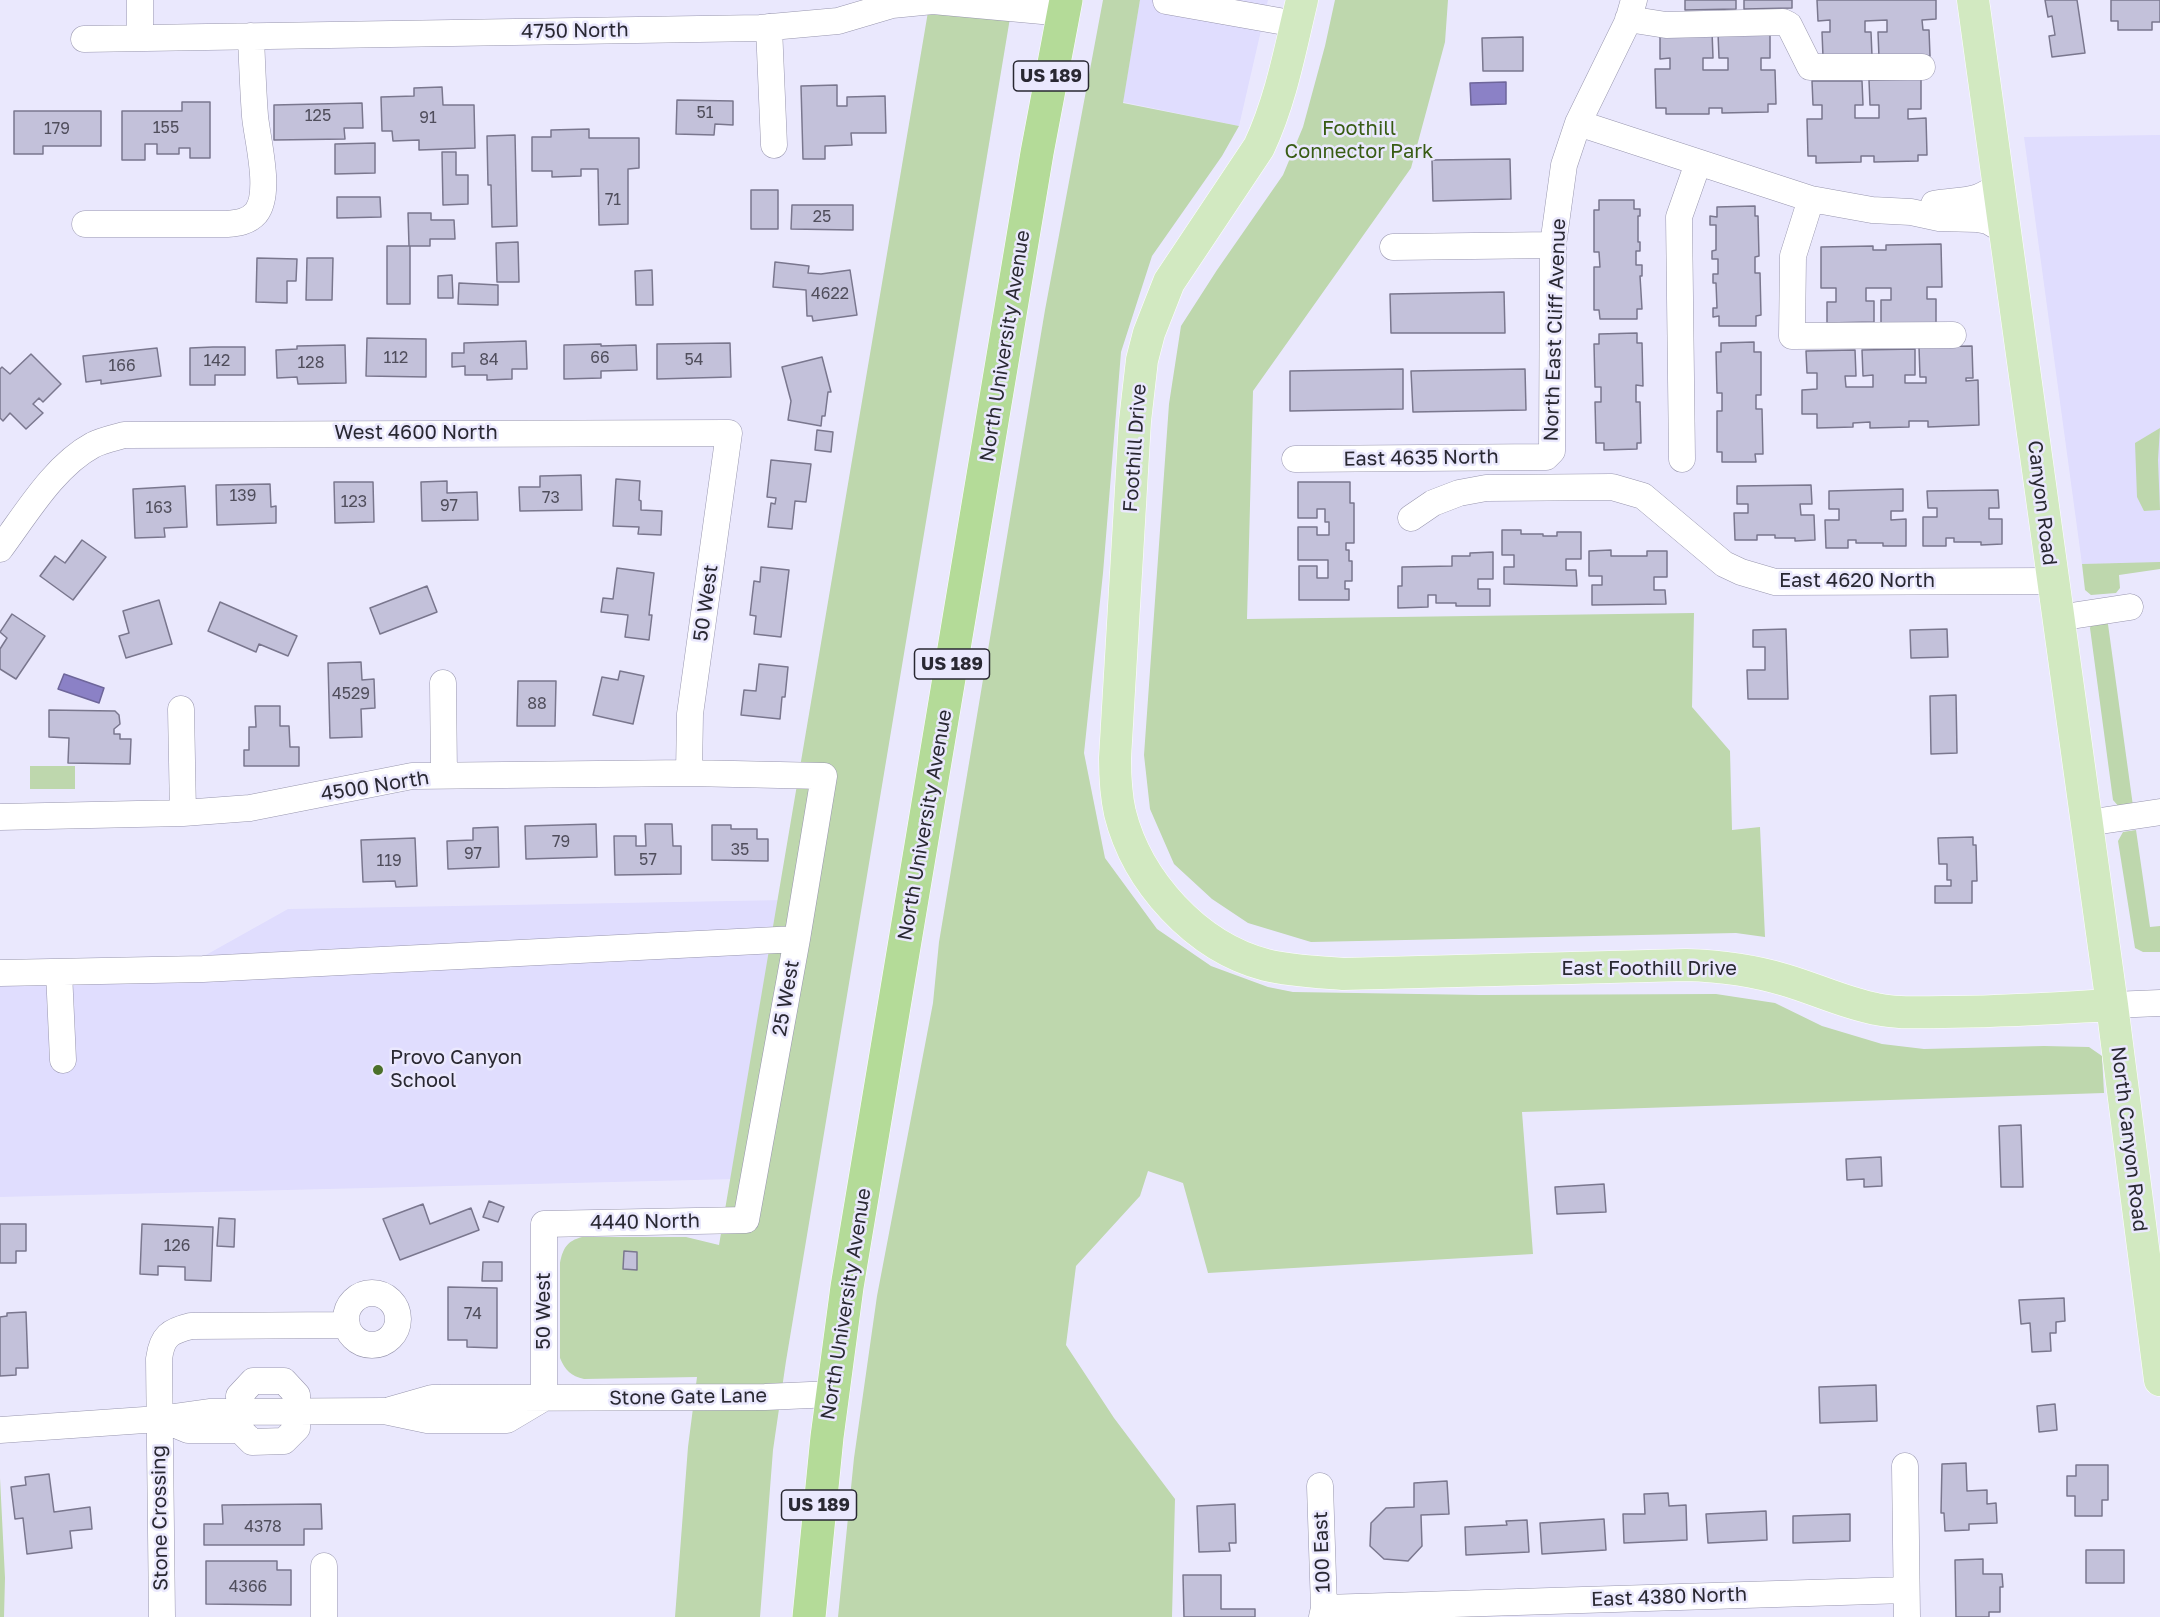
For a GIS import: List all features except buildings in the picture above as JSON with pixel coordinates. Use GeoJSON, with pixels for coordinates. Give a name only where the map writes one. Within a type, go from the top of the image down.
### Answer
{"type":"FeatureCollection","features":[{"type":"Feature","properties":{"kind":"highway","name":"North University Avenue"},"geometry":{"type":"LineString","coordinates":[[809,1617],[832,1394],[849,1275],[1037,153],[1065,6]]}},
{"type":"Feature","properties":{"kind":"main road","name":"Canyon Road"},"geometry":{"type":"LineString","coordinates":[[1973,0],[2112,1005]]}},
{"type":"Feature","properties":{"kind":"main road","name":"Foothill Drive"},"geometry":{"type":"LineString","coordinates":[[1182,916],[1158,889],[1139,862],[1120,813],[1115,782],[1116,725],[1135,432],[1142,360],[1149,333],[1169,282],[1221,206],[1264,136],[1278,99],[1299,12]]}},
{"type":"Feature","properties":{"kind":"main road","name":"East Foothill Drive"},"geometry":{"type":"LineString","coordinates":[[1182,916],[1200,932],[1228,950],[1264,964],[1301,970],[1343,974],[1719,966],[1769,975],[1845,1002],[1878,1010],[1969,1012],[2112,1005]]}},
{"type":"Feature","properties":{"kind":"main road","name":"North Canyon Road"},"geometry":{"type":"LineString","coordinates":[[2112,1005],[2155,1304],[2160,1380]]}},
{"type":"Feature","properties":{"kind":"street"},"geometry":{"type":"LineString","coordinates":[[140,0],[140,38]]}},
{"type":"Feature","properties":{"kind":"street","name":"4750 North"},"geometry":{"type":"LineString","coordinates":[[84,39],[769,27],[838,21],[892,5],[933,1],[1065,6]]}},
{"type":"Feature","properties":{"kind":"street"},"geometry":{"type":"LineString","coordinates":[[1166,2],[1299,12]]}},
{"type":"Feature","properties":{"kind":"street"},"geometry":{"type":"LineString","coordinates":[[1631,10],[1666,25],[1783,22],[1789,25],[1810,67],[1922,67]]}},
{"type":"Feature","properties":{"kind":"street","name":"North East Cliff Avenue"},"geometry":{"type":"LineString","coordinates":[[1546,457],[1552,451],[1553,441],[1553,245],[1564,165],[1578,123],[1631,10]]}},
{"type":"Feature","properties":{"kind":"street"},"geometry":{"type":"LineString","coordinates":[[769,27],[774,146]]}},
{"type":"Feature","properties":{"kind":"street"},"geometry":{"type":"LineString","coordinates":[[85,224],[227,224],[244,222],[257,212],[262,197],[263,171],[255,118],[250,36]]}},
{"type":"Feature","properties":{"kind":"street"},"geometry":{"type":"LineString","coordinates":[[1578,123],[1811,199],[1872,210],[1911,212],[1939,218],[1977,219],[1988,221],[2005,231]]}},
{"type":"Feature","properties":{"kind":"street"},"geometry":{"type":"LineString","coordinates":[[1682,459],[1680,217],[1698,163]]}},
{"type":"Feature","properties":{"kind":"street"},"geometry":{"type":"LineString","coordinates":[[1911,212],[1930,204],[1979,197],[1989,193],[1998,183]]}},
{"type":"Feature","properties":{"kind":"street"},"geometry":{"type":"LineString","coordinates":[[1811,199],[1793,256],[1792,336],[1953,335]]}},
{"type":"Feature","properties":{"kind":"street"},"geometry":{"type":"LineString","coordinates":[[1393,247],[1553,245]]}},
{"type":"Feature","properties":{"kind":"street","name":"West 4600 North"},"geometry":{"type":"LineString","coordinates":[[0,549],[59,472],[75,456],[103,442],[124,435],[729,433]]}},
{"type":"Feature","properties":{"kind":"street","name":"50 West"},"geometry":{"type":"LineString","coordinates":[[689,773],[690,714],[729,433]]}},
{"type":"Feature","properties":{"kind":"street","name":"East 4635 North"},"geometry":{"type":"LineString","coordinates":[[1295,459],[1546,457]]}},
{"type":"Feature","properties":{"kind":"street","name":"East 4620 North"},"geometry":{"type":"LineString","coordinates":[[1411,518],[1433,503],[1459,492],[1486,488],[1612,487],[1642,496],[1724,564],[1741,572],[1775,582],[2052,581]]}},
{"type":"Feature","properties":{"kind":"street"},"geometry":{"type":"LineString","coordinates":[[2058,618],[2130,607]]}},
{"type":"Feature","properties":{"kind":"street"},"geometry":{"type":"LineString","coordinates":[[443,683],[444,775]]}},
{"type":"Feature","properties":{"kind":"street"},"geometry":{"type":"LineString","coordinates":[[181,709],[183,813]]}},
{"type":"Feature","properties":{"kind":"street","name":"4500 North"},"geometry":{"type":"LineString","coordinates":[[0,817],[183,813],[250,808],[412,776],[689,773],[824,776]]}},
{"type":"Feature","properties":{"kind":"street","name":"25 West"},"geometry":{"type":"LineString","coordinates":[[746,1220],[824,776]]}},
{"type":"Feature","properties":{"kind":"street"},"geometry":{"type":"LineString","coordinates":[[2087,823],[2160,812]]}},
{"type":"Feature","properties":{"kind":"street"},"geometry":{"type":"LineString","coordinates":[[0,973],[203,969],[797,939]]}},
{"type":"Feature","properties":{"kind":"street"},"geometry":{"type":"LineString","coordinates":[[59,972],[63,1060]]}},
{"type":"Feature","properties":{"kind":"street","name":"East Foothill Drive"},"geometry":{"type":"LineString","coordinates":[[2112,1005],[2160,1003]]}},
{"type":"Feature","properties":{"kind":"street","name":"4440 North"},"geometry":{"type":"LineString","coordinates":[[544,1224],[746,1220]]}},
{"type":"Feature","properties":{"kind":"street","name":"50 West"},"geometry":{"type":"LineString","coordinates":[[544,1224],[544,1398]]}},
{"type":"Feature","properties":{"kind":"street","name":"Stone Crossing"},"geometry":{"type":"LineString","coordinates":[[162,1617],[160,1351],[170,1333],[191,1326],[346,1325]]}},
{"type":"Feature","properties":{"kind":"street"},"geometry":{"type":"LineString","coordinates":[[284,1381],[297,1395],[297,1412],[297,1428],[284,1441],[252,1442],[239,1421],[239,1396],[253,1382],[284,1381]]}},
{"type":"Feature","properties":{"kind":"street","name":"Stone Gate Lane"},"geometry":{"type":"LineString","coordinates":[[297,1412],[384,1411],[432,1398],[832,1394]]}},
{"type":"Feature","properties":{"kind":"street"},"geometry":{"type":"LineString","coordinates":[[0,1430],[159,1419],[209,1412],[239,1421]]}},
{"type":"Feature","properties":{"kind":"street"},"geometry":{"type":"LineString","coordinates":[[1905,1466],[1907,1617]]}},
{"type":"Feature","properties":{"kind":"street","name":"100 East"},"geometry":{"type":"LineString","coordinates":[[1320,1486],[1323,1612]]}},
{"type":"Feature","properties":{"kind":"street"},"geometry":{"type":"LineString","coordinates":[[324,1566],[324,1617]]}},
{"type":"Feature","properties":{"kind":"street","name":"East 4380 North"},"geometry":{"type":"LineString","coordinates":[[1323,1612],[1906,1590]]}},
{"type":"Feature","properties":{"kind":"shaded area"},"geometry":{"type":"Polygon","coordinates":[[[1140,0],[1268,0],[1239,126],[1123,102],[1140,0]]]}},
{"type":"Feature","properties":{"kind":"shaded area"},"geometry":{"type":"Polygon","coordinates":[[[1506,82],[1506,104],[1471,105],[1470,83],[1506,82]]]}},
{"type":"Feature","properties":{"kind":"shaded area"},"geometry":{"type":"Polygon","coordinates":[[[2160,135],[2160,563],[2082,564],[2024,137],[2160,135]]]}},
{"type":"Feature","properties":{"kind":"shaded area"},"geometry":{"type":"Polygon","coordinates":[[[64,674],[104,688],[99,703],[58,689],[64,674]]]}},
{"type":"Feature","properties":{"kind":"shaded area","name":"Provo Canyon School"},"geometry":{"type":"Polygon","coordinates":[[[786,900],[736,1179],[0,1197],[0,960],[197,960],[288,909],[786,900]]]}},
{"type":"Feature","properties":{"kind":"green space"},"geometry":{"type":"Polygon","coordinates":[[[930,0],[1013,0],[786,1361],[773,1450],[760,1617],[675,1617],[688,1447],[697,1377],[584,1379],[569,1372],[560,1358],[560,1263],[566,1246],[582,1237],[686,1237],[719,1245],[930,0]]]}},
{"type":"Feature","properties":{"kind":"green space"},"geometry":{"type":"Polygon","coordinates":[[[1103,0],[1140,0],[1123,103],[1239,126],[1222,156],[1152,256],[1121,352],[1103,573],[1084,753],[1105,858],[1157,929],[1211,966],[1268,987],[1293,992],[1480,995],[1716,994],[1775,1003],[1822,1026],[1882,1044],[1924,1049],[2089,1047],[2102,1056],[2104,1093],[1522,1112],[1533,1254],[1208,1273],[1183,1183],[1148,1171],[1140,1196],[1076,1266],[1066,1345],[1114,1418],[1175,1499],[1172,1617],[838,1617],[854,1458],[877,1296],[933,1003],[939,942],[1045,310],[1103,0]]]}},
{"type":"Feature","properties":{"kind":"green space","name":"Foothill Connector Park"},"geometry":{"type":"Polygon","coordinates":[[[1335,0],[1448,0],[1445,42],[1411,168],[1253,391],[1247,619],[1694,613],[1692,707],[1730,751],[1732,830],[1760,827],[1765,937],[1736,933],[1311,942],[1248,923],[1212,899],[1174,864],[1150,809],[1144,755],[1169,404],[1181,326],[1283,175],[1303,127],[1335,0]]]}},
{"type":"Feature","properties":{"kind":"green space"},"geometry":{"type":"Polygon","coordinates":[[[2160,428],[2158,460],[2160,510],[2144,511],[2137,497],[2135,443],[2160,428]]]}},
{"type":"Feature","properties":{"kind":"green space"},"geometry":{"type":"Polygon","coordinates":[[[2160,562],[2160,569],[2119,575],[2120,588],[2116,593],[2091,595],[2085,590],[2082,564],[2160,562]]]}},
{"type":"Feature","properties":{"kind":"green space"},"geometry":{"type":"Polygon","coordinates":[[[2107,617],[2133,806],[2120,808],[2113,800],[2090,628],[2093,620],[2107,617]]]}},
{"type":"Feature","properties":{"kind":"green space"},"geometry":{"type":"Polygon","coordinates":[[[30,766],[75,766],[75,789],[30,789],[30,766]]]}},
{"type":"Feature","properties":{"kind":"green space"},"geometry":{"type":"Polygon","coordinates":[[[2136,830],[2150,927],[2160,926],[2160,952],[2143,952],[2135,948],[2118,841],[2123,832],[2136,830]]]}},
{"type":"Feature","properties":{"kind":"green space"},"geometry":{"type":"Polygon","coordinates":[[[0,1478],[5,1578],[4,1617],[0,1617],[0,1478]]]}},
{"type":"Feature","properties":{"kind":"place","name":"Provo Canyon School"},"geometry":{"type":"Point","coordinates":[378,1070]}}]}
